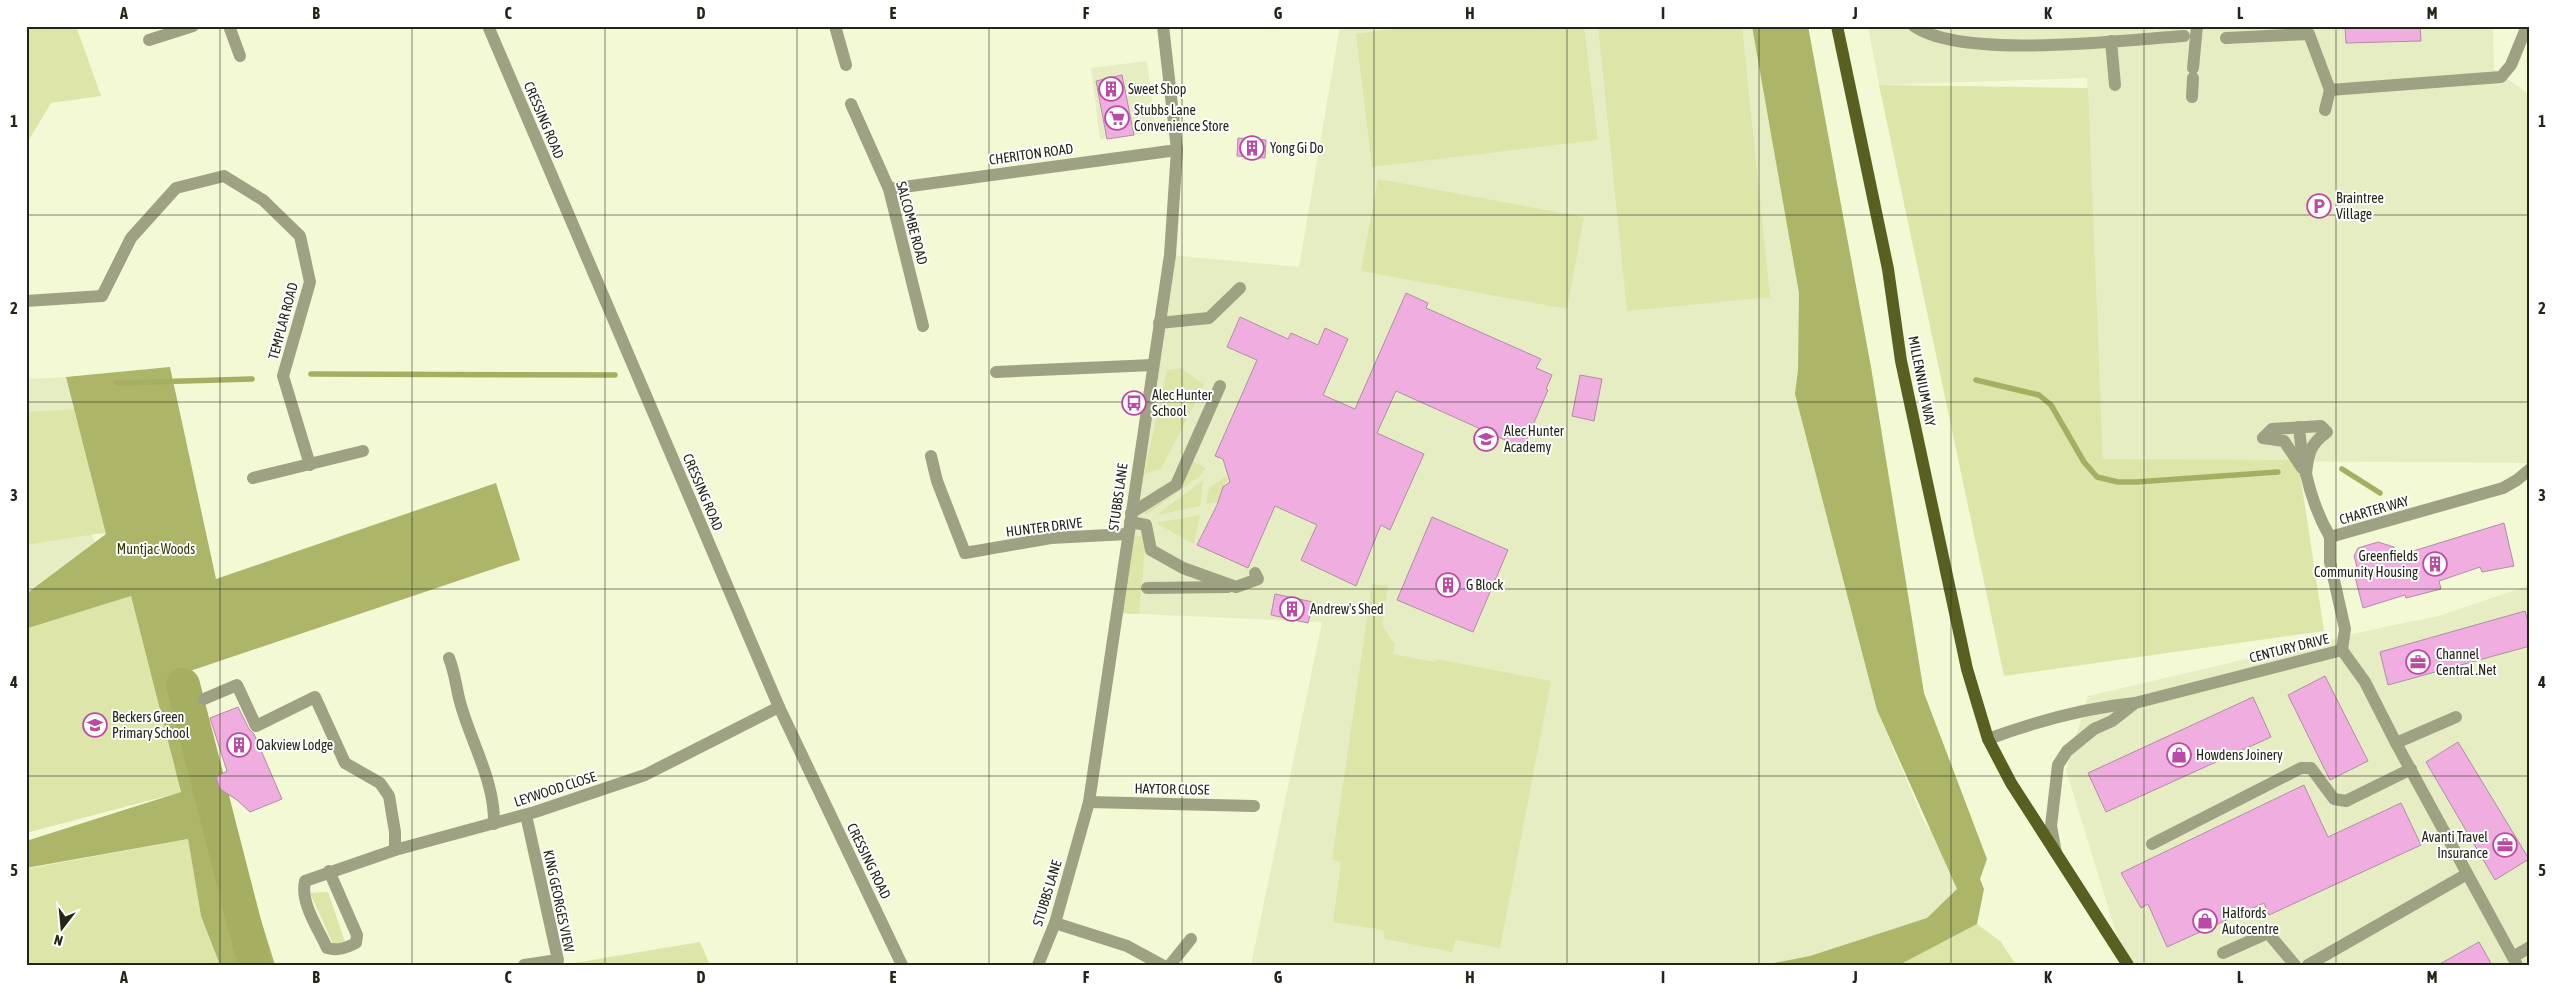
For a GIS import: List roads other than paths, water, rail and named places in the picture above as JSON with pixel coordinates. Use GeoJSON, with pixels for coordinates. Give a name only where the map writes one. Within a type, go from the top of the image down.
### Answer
{"type":"FeatureCollection","features":[{"type":"Feature","properties":{"kind":"main road","name":"MILLENNIUM WAY"},"geometry":{"type":"LineString","coordinates":[[1837,26],[1888,269],[1901,361],[1967,669],[1988,739],[2011,783],[2128,965]]}},
{"type":"Feature","properties":{"kind":"street"},"geometry":{"type":"LineString","coordinates":[[149,40],[193,26]]}},
{"type":"Feature","properties":{"kind":"street"},"geometry":{"type":"LineString","coordinates":[[229,26],[240,56]]}},
{"type":"Feature","properties":{"kind":"street","name":"CRESSING ROAD"},"geometry":{"type":"LineString","coordinates":[[488,26],[779,707],[902,965]]}},
{"type":"Feature","properties":{"kind":"street"},"geometry":{"type":"LineString","coordinates":[[835,26],[846,65]]}},
{"type":"Feature","properties":{"kind":"street","name":"STUBBS LANE"},"geometry":{"type":"LineString","coordinates":[[1038,965],[1056,923],[1090,802],[1152,365],[1170,255],[1177,150],[1163,26]]}},
{"type":"Feature","properties":{"kind":"street"},"geometry":{"type":"LineString","coordinates":[[1914,26],[1944,39],[2028,46],[2184,36]]}},
{"type":"Feature","properties":{"kind":"street"},"geometry":{"type":"LineString","coordinates":[[2192,97],[2197,26]]}},
{"type":"Feature","properties":{"kind":"street"},"geometry":{"type":"LineString","coordinates":[[2330,90],[2501,77],[2511,66],[2526,26]]}},
{"type":"Feature","properties":{"kind":"street"},"geometry":{"type":"LineString","coordinates":[[2226,38],[2309,34],[2330,90],[2324,110]]}},
{"type":"Feature","properties":{"kind":"street"},"geometry":{"type":"LineString","coordinates":[[2111,41],[2114,86]]}},
{"type":"Feature","properties":{"kind":"street","name":"SALCOMBE ROAD"},"geometry":{"type":"LineString","coordinates":[[851,104],[889,188],[923,326]]}},
{"type":"Feature","properties":{"kind":"street","name":"CHERITON ROAD"},"geometry":{"type":"LineString","coordinates":[[889,188],[1177,150]]}},
{"type":"Feature","properties":{"kind":"street","name":"TEMPLAR ROAD"},"geometry":{"type":"LineString","coordinates":[[26,301],[102,296],[131,238],[176,188],[224,176],[262,200],[300,236],[310,282],[283,376],[310,465]]}},
{"type":"Feature","properties":{"kind":"street"},"geometry":{"type":"LineString","coordinates":[[1159,323],[1208,318],[1240,288]]}},
{"type":"Feature","properties":{"kind":"street"},"geometry":{"type":"LineString","coordinates":[[996,372],[1152,365]]}},
{"type":"Feature","properties":{"kind":"street"},"geometry":{"type":"LineString","coordinates":[[1129,523],[1176,485],[1220,386]]}},
{"type":"Feature","properties":{"kind":"street"},"geometry":{"type":"LineString","coordinates":[[2321,426],[2327,432],[2312,445],[2308,453],[2306,474],[2284,441],[2263,438],[2272,429],[2321,426]]}},
{"type":"Feature","properties":{"kind":"street"},"geometry":{"type":"LineString","coordinates":[[2299,427],[2306,474],[2320,521],[2330,538]]}},
{"type":"Feature","properties":{"kind":"street"},"geometry":{"type":"LineString","coordinates":[[253,478],[363,451]]}},
{"type":"Feature","properties":{"kind":"street","name":"HUNTER DRIVE"},"geometry":{"type":"LineString","coordinates":[[930,456],[937,481],[965,553],[1129,523]]}},
{"type":"Feature","properties":{"kind":"street","name":"CHARTER WAY"},"geometry":{"type":"LineString","coordinates":[[2342,650],[2345,630],[2330,562],[2330,538],[2503,488],[2517,480],[2530,469]]}},
{"type":"Feature","properties":{"kind":"street"},"geometry":{"type":"LineString","coordinates":[[1129,523],[1146,525],[1151,550],[1184,568],[1236,587]]}},
{"type":"Feature","properties":{"kind":"street"},"geometry":{"type":"LineString","coordinates":[[1147,588],[1236,587],[1258,579],[1255,573]]}},
{"type":"Feature","properties":{"kind":"street","name":"CENTURY DRIVE"},"geometry":{"type":"LineString","coordinates":[[2056,853],[2051,826],[2058,765],[2067,751],[2094,729],[2112,721],[2135,703],[2342,650],[2366,682],[2396,744],[2412,769],[2515,961]]}},
{"type":"Feature","properties":{"kind":"street"},"geometry":{"type":"LineString","coordinates":[[449,658],[456,675],[460,701],[494,803],[494,824]]}},
{"type":"Feature","properties":{"kind":"street"},"geometry":{"type":"LineString","coordinates":[[204,699],[237,685],[256,726],[315,697],[345,763],[380,783],[389,796],[395,832],[395,850]]}},
{"type":"Feature","properties":{"kind":"street"},"geometry":{"type":"LineString","coordinates":[[1988,739],[2038,721],[2098,706],[2135,703]]}},
{"type":"Feature","properties":{"kind":"street","name":"LEYWOOD CLOSE"},"geometry":{"type":"LineString","coordinates":[[329,871],[357,935],[356,943],[346,948],[334,950],[327,948],[306,901],[303,889],[305,881],[329,871],[395,850],[526,815],[645,775],[779,707]]}},
{"type":"Feature","properties":{"kind":"street"},"geometry":{"type":"LineString","coordinates":[[2396,744],[2456,717]]}},
{"type":"Feature","properties":{"kind":"street"},"geometry":{"type":"LineString","coordinates":[[2152,844],[2301,768],[2312,768],[2334,799],[2346,801],[2412,769]]}},
{"type":"Feature","properties":{"kind":"street","name":"HAYTOR CLOSE"},"geometry":{"type":"LineString","coordinates":[[1090,802],[1254,806]]}},
{"type":"Feature","properties":{"kind":"street","name":"KING GEORGES VIEW"},"geometry":{"type":"LineString","coordinates":[[524,965],[558,960],[526,815]]}},
{"type":"Feature","properties":{"kind":"street"},"geometry":{"type":"LineString","coordinates":[[2308,965],[2467,874]]}},
{"type":"Feature","properties":{"kind":"street"},"geometry":{"type":"LineString","coordinates":[[1056,923],[1128,946],[1162,965]]}},
{"type":"Feature","properties":{"kind":"street"},"geometry":{"type":"LineString","coordinates":[[2223,953],[2268,933],[2295,965]]}},
{"type":"Feature","properties":{"kind":"street"},"geometry":{"type":"LineString","coordinates":[[1170,965],[1191,939]]}},
{"type":"Feature","properties":{"kind":"street"},"geometry":{"type":"LineString","coordinates":[[2515,961],[2530,947]]}},
{"type":"Feature","properties":{"kind":"waterway"},"geometry":{"type":"LineString","coordinates":[[311,374],[615,375]]}},
{"type":"Feature","properties":{"kind":"waterway"},"geometry":{"type":"LineString","coordinates":[[117,383],[252,379]]}},
{"type":"Feature","properties":{"kind":"waterway"},"geometry":{"type":"LineString","coordinates":[[1976,380],[2039,395],[2051,405],[2084,462],[2097,477],[2118,482],[2136,482],[2278,472]]}},
{"type":"Feature","properties":{"kind":"waterway"},"geometry":{"type":"LineString","coordinates":[[2342,469],[2380,493]]}},
{"type":"Feature","properties":{"kind":"waterway"},"geometry":{"type":"LineString","coordinates":[[183,685],[255,965]]}},
{"type":"Feature","properties":{"kind":"place","name":"Sweet Shop"},"geometry":{"type":"Point","coordinates":[1111,89]}},
{"type":"Feature","properties":{"kind":"place","name":"Stubbs Lane Convenience Store"},"geometry":{"type":"Point","coordinates":[1117,118]}},
{"type":"Feature","properties":{"kind":"place","name":"Yong Gi Do"},"geometry":{"type":"Point","coordinates":[1252,148]}},
{"type":"Feature","properties":{"kind":"place","name":"Braintree Village"},"geometry":{"type":"Point","coordinates":[2319,206]}},
{"type":"Feature","properties":{"kind":"place","name":"Alec Hunter School"},"geometry":{"type":"Point","coordinates":[1134,403]}},
{"type":"Feature","properties":{"kind":"place","name":"Alec Hunter Academy"},"geometry":{"type":"Point","coordinates":[1486,439]}},
{"type":"Feature","properties":{"kind":"place","name":"Greenfields Community Housing"},"geometry":{"type":"Point","coordinates":[2435,564]}},
{"type":"Feature","properties":{"kind":"place","name":"G Block"},"geometry":{"type":"Point","coordinates":[1448,585]}},
{"type":"Feature","properties":{"kind":"place","name":"Andrew's Shed"},"geometry":{"type":"Point","coordinates":[1292,609]}},
{"type":"Feature","properties":{"kind":"place","name":"Channel Central .Net"},"geometry":{"type":"Point","coordinates":[2418,662]}},
{"type":"Feature","properties":{"kind":"place","name":"Beckers Green Primary School"},"geometry":{"type":"Point","coordinates":[95,725]}},
{"type":"Feature","properties":{"kind":"place","name":"Oakview Lodge"},"geometry":{"type":"Point","coordinates":[239,745]}},
{"type":"Feature","properties":{"kind":"place","name":"Howdens Joinery"},"geometry":{"type":"Point","coordinates":[2179,755]}},
{"type":"Feature","properties":{"kind":"place","name":"Avanti Travel Insurance"},"geometry":{"type":"Point","coordinates":[2505,845]}},
{"type":"Feature","properties":{"kind":"place","name":"Halfords Autocentre"},"geometry":{"type":"Point","coordinates":[2205,921]}},
{"type":"Feature","properties":{"kind":"park label","name":"Muntjac Woods"},"geometry":{"type":"Point","coordinates":[156,549]}}]}
